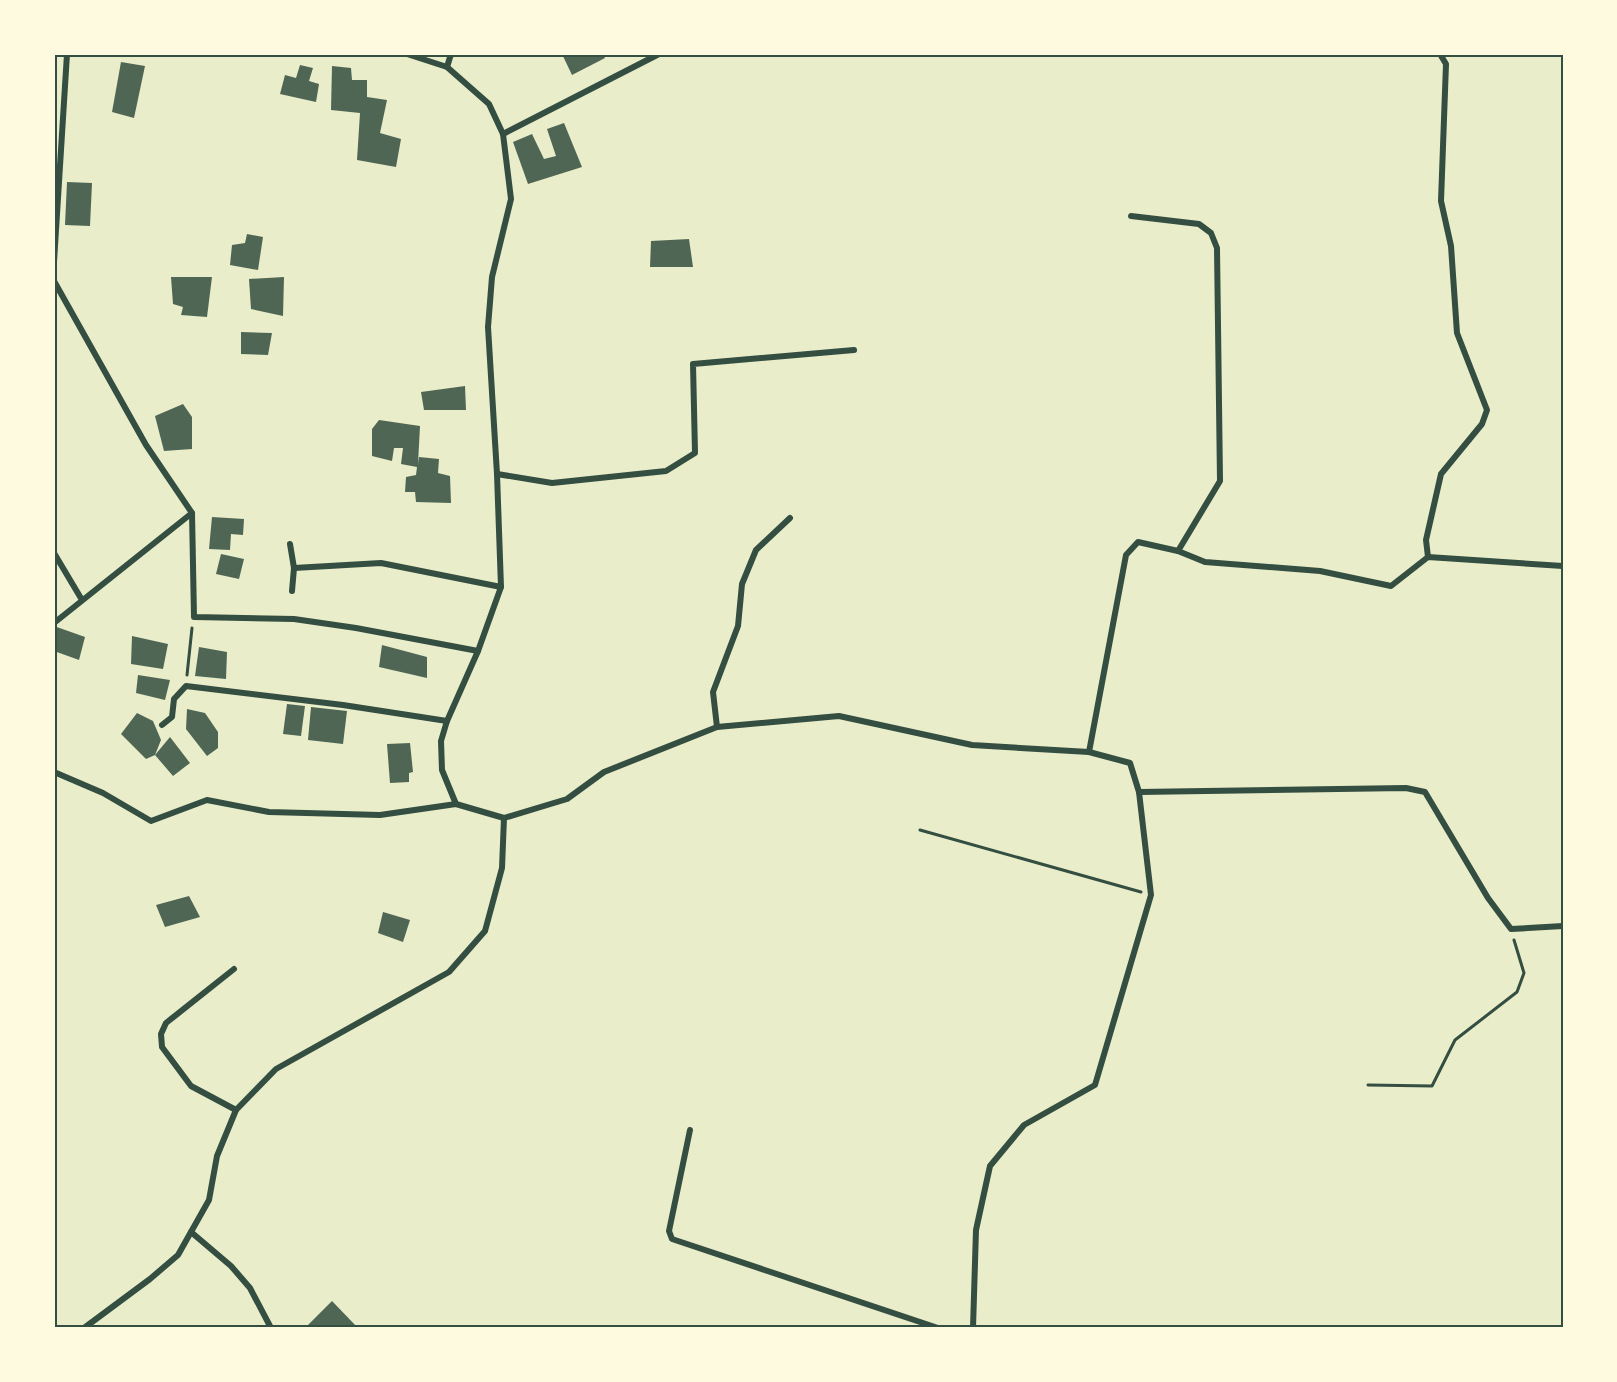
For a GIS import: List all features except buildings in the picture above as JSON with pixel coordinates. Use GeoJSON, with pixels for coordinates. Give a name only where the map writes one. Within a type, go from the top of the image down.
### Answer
{"type":"FeatureCollection","features":[{"type":"Feature","properties":{"kind":"street"},"geometry":{"type":"LineString","coordinates":[[54,262],[67,54]]}},
{"type":"Feature","properties":{"kind":"street"},"geometry":{"type":"LineString","coordinates":[[407,54],[447,67],[489,104],[503,134],[511,199],[492,277],[488,327],[501,587],[478,651],[447,721],[441,741],[442,770],[456,804]]}},
{"type":"Feature","properties":{"kind":"street"},"geometry":{"type":"LineString","coordinates":[[447,67],[451,54]]}},
{"type":"Feature","properties":{"kind":"street"},"geometry":{"type":"LineString","coordinates":[[503,134],[658,54]]}},
{"type":"Feature","properties":{"kind":"street"},"geometry":{"type":"LineString","coordinates":[[1428,557],[1426,540],[1441,474],[1482,424],[1487,410],[1457,333],[1451,246],[1441,201],[1446,64],[1440,54]]}},
{"type":"Feature","properties":{"kind":"street"},"geometry":{"type":"LineString","coordinates":[[1131,216],[1199,224],[1211,233],[1217,248],[1220,481],[1178,551]]}},
{"type":"Feature","properties":{"kind":"street"},"geometry":{"type":"LineString","coordinates":[[54,281],[146,445],[192,513],[194,617],[294,619],[478,651]]}},
{"type":"Feature","properties":{"kind":"street"},"geometry":{"type":"LineString","coordinates":[[497,474],[552,483],[666,471],[695,453],[693,364],[854,350]]}},
{"type":"Feature","properties":{"kind":"street"},"geometry":{"type":"LineString","coordinates":[[54,623],[192,513]]}},
{"type":"Feature","properties":{"kind":"street"},"geometry":{"type":"LineString","coordinates":[[717,728],[713,692],[738,626],[742,584],[756,550],[790,518]]}},
{"type":"Feature","properties":{"kind":"street"},"geometry":{"type":"LineString","coordinates":[[1089,752],[1126,555],[1138,543],[1178,551],[1205,562],[1320,571],[1391,586],[1428,557],[1563,566]]}},
{"type":"Feature","properties":{"kind":"street"},"geometry":{"type":"LineString","coordinates":[[290,544],[294,568],[292,591]]}},
{"type":"Feature","properties":{"kind":"street"},"geometry":{"type":"LineString","coordinates":[[54,553],[82,600]]}},
{"type":"Feature","properties":{"kind":"street"},"geometry":{"type":"LineString","coordinates":[[294,568],[381,563],[501,587]]}},
{"type":"Feature","properties":{"kind":"street"},"geometry":{"type":"LineString","coordinates":[[162,725],[172,717],[174,699],[186,686],[343,705],[447,721]]}},
{"type":"Feature","properties":{"kind":"street"},"geometry":{"type":"LineString","coordinates":[[54,772],[103,793],[151,821],[207,800],[269,812],[380,815],[456,804],[504,818],[567,800],[604,772],[717,728],[839,716],[972,745],[1089,752],[1130,763],[1139,792],[1151,895],[1095,1085],[1024,1125],[990,1166],[976,1230],[973,1328]]}},
{"type":"Feature","properties":{"kind":"street"},"geometry":{"type":"LineString","coordinates":[[1139,792],[1406,788],[1425,792],[1488,898],[1511,929],[1563,926]]}},
{"type":"Feature","properties":{"kind":"street"},"geometry":{"type":"LineString","coordinates":[[84,1328],[150,1280],[178,1256],[209,1200],[217,1156],[236,1110],[276,1069],[449,972],[485,931],[502,868],[504,818]]}},
{"type":"Feature","properties":{"kind":"street"},"geometry":{"type":"LineString","coordinates":[[234,969],[166,1023],[161,1034],[162,1047],[190,1086],[236,1110]]}},
{"type":"Feature","properties":{"kind":"street"},"geometry":{"type":"LineString","coordinates":[[690,1130],[669,1231],[672,1239],[938,1328]]}},
{"type":"Feature","properties":{"kind":"street"},"geometry":{"type":"LineString","coordinates":[[191,1232],[231,1266],[250,1288],[272,1328]]}},
{"type":"Feature","properties":{"kind":"path"},"geometry":{"type":"LineString","coordinates":[[186,686],[194,617]]}},
{"type":"Feature","properties":{"kind":"path"},"geometry":{"type":"LineString","coordinates":[[920,830],[1151,895]]}},
{"type":"Feature","properties":{"kind":"path"},"geometry":{"type":"LineString","coordinates":[[1368,1085],[1431,1086],[1455,1040],[1517,992],[1524,973],[1511,929]]}}]}
